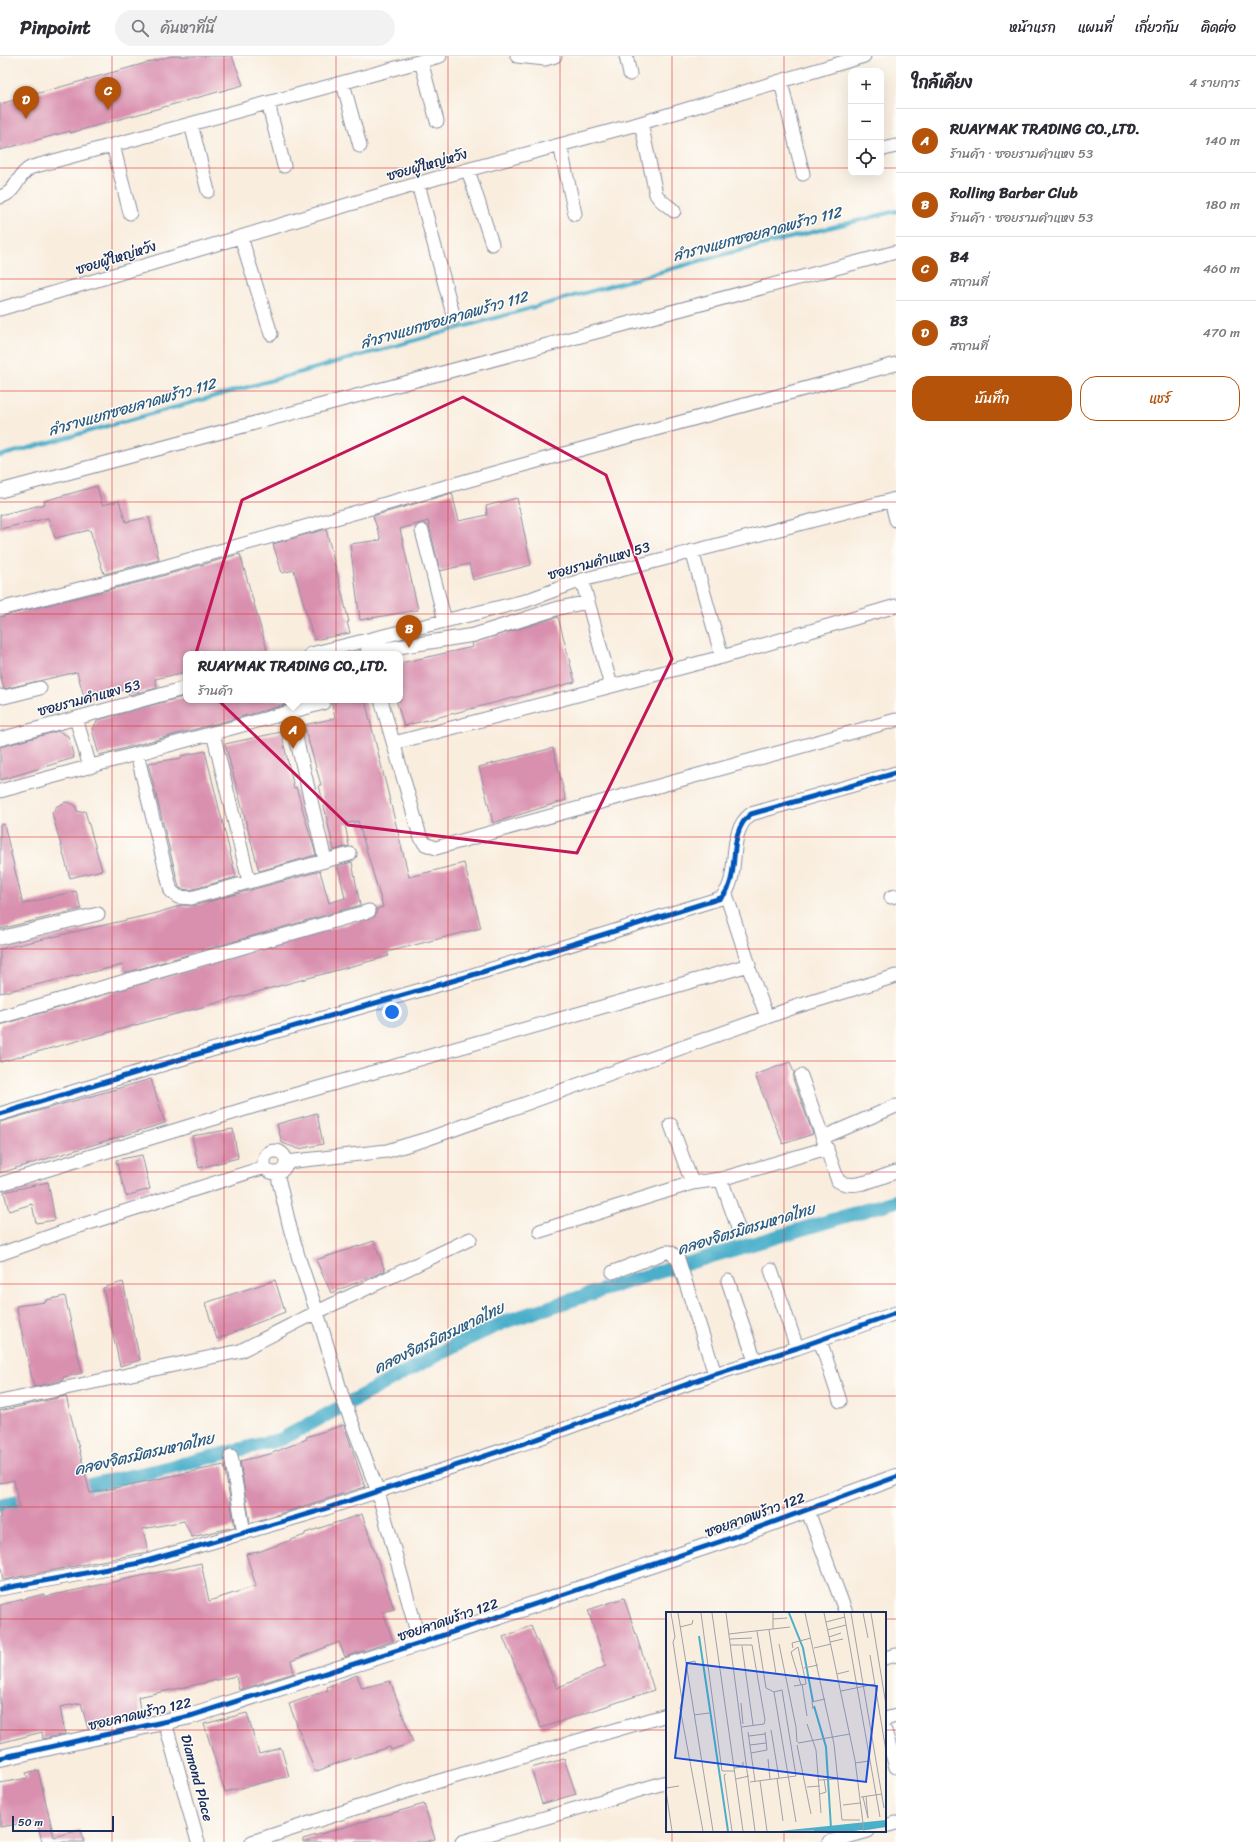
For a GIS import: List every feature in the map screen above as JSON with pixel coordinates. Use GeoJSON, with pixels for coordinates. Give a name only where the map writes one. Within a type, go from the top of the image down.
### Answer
{"type":"FeatureCollection","features":[{"type":"Feature","properties":{"kind":"street"},"geometry":{"type":"LineString","coordinates":[[0,197],[12,191],[27,169],[440,56]]}},
{"type":"Feature","properties":{"kind":"street"},"geometry":{"type":"LineString","coordinates":[[517,56],[545,59],[555,56]]}},
{"type":"Feature","properties":{"kind":"street"},"geometry":{"type":"LineString","coordinates":[[626,56],[630,74]]}},
{"type":"Feature","properties":{"kind":"street","name":"ซอยผู้ใหญ่หวัง"},"geometry":{"type":"LineString","coordinates":[[0,309],[418,184],[641,123],[864,56]]}},
{"type":"Feature","properties":{"kind":"street"},"geometry":{"type":"LineString","coordinates":[[421,61],[437,121]]}},
{"type":"Feature","properties":{"kind":"street"},"geometry":{"type":"LineString","coordinates":[[781,82],[803,174]]}},
{"type":"Feature","properties":{"kind":"street"},"geometry":{"type":"LineString","coordinates":[[343,83],[360,146]]}},
{"type":"Feature","properties":{"kind":"street"},"geometry":{"type":"LineString","coordinates":[[268,103],[284,166]]}},
{"type":"Feature","properties":{"kind":"street"},"geometry":{"type":"LineString","coordinates":[[641,123],[656,194],[659,200],[668,204],[674,211]]}},
{"type":"Feature","properties":{"kind":"street"},"geometry":{"type":"LineString","coordinates":[[191,124],[208,191]]}},
{"type":"Feature","properties":{"kind":"street"},"geometry":{"type":"LineString","coordinates":[[113,145],[130,213]]}},
{"type":"Feature","properties":{"kind":"street"},"geometry":{"type":"LineString","coordinates":[[560,145],[576,214]]}},
{"type":"Feature","properties":{"kind":"street"},"geometry":{"type":"LineString","coordinates":[[468,170],[492,244]]}},
{"type":"Feature","properties":{"kind":"street"},"geometry":{"type":"LineString","coordinates":[[418,184],[454,318]]}},
{"type":"Feature","properties":{"kind":"street"},"geometry":{"type":"LineString","coordinates":[[241,237],[271,334]]}},
{"type":"Feature","properties":{"kind":"street"},"geometry":{"type":"LineString","coordinates":[[0,491],[896,252]]}},
{"type":"Feature","properties":{"kind":"street"},"geometry":{"type":"LineString","coordinates":[[0,609],[146,572],[508,469],[896,364]]}},
{"type":"Feature","properties":{"kind":"street"},"geometry":{"type":"LineString","coordinates":[[894,499],[896,520]]}},
{"type":"Feature","properties":{"kind":"street","name":"ซอยรามคำแหง 53"},"geometry":{"type":"LineString","coordinates":[[345,651],[367,649],[445,621],[525,601],[582,580],[894,499]]}},
{"type":"Feature","properties":{"kind":"street"},"geometry":{"type":"LineString","coordinates":[[422,531],[445,621]]}},
{"type":"Feature","properties":{"kind":"street"},"geometry":{"type":"LineString","coordinates":[[692,551],[722,657]]}},
{"type":"Feature","properties":{"kind":"street"},"geometry":{"type":"LineString","coordinates":[[582,580],[611,686]]}},
{"type":"Feature","properties":{"kind":"street"},"geometry":{"type":"LineString","coordinates":[[367,649],[474,636],[559,608],[588,602]]}},
{"type":"Feature","properties":{"kind":"street"},"geometry":{"type":"LineString","coordinates":[[394,743],[722,657],[896,606]]}},
{"type":"Feature","properties":{"kind":"street"},"geometry":{"type":"LineString","coordinates":[[0,696],[4,697],[40,688]]}},
{"type":"Feature","properties":{"kind":"street","name":"ซอยรามคำแหง 53"},"geometry":{"type":"LineString","coordinates":[[0,738],[183,689]]}},
{"type":"Feature","properties":{"kind":"street"},"geometry":{"type":"LineString","coordinates":[[0,792],[323,703]]}},
{"type":"Feature","properties":{"kind":"street"},"geometry":{"type":"LineString","coordinates":[[382,703],[420,836],[425,844],[436,848],[896,720]]}},
{"type":"Feature","properties":{"kind":"street"},"geometry":{"type":"LineString","coordinates":[[290,712],[326,860]]}},
{"type":"Feature","properties":{"kind":"street"},"geometry":{"type":"LineString","coordinates":[[76,718],[90,767]]}},
{"type":"Feature","properties":{"kind":"street"},"geometry":{"type":"LineString","coordinates":[[212,733],[249,881]]}},
{"type":"Feature","properties":{"kind":"street"},"geometry":{"type":"LineString","coordinates":[[137,754],[171,891],[178,898],[191,898],[350,854]]}},
{"type":"Feature","properties":{"kind":"street"},"geometry":{"type":"LineString","coordinates":[[0,1114],[201,1053],[466,977],[721,898],[726,894],[731,881],[734,846],[743,820],[751,814],[896,773]]}},
{"type":"Feature","properties":{"kind":"street"},"geometry":{"type":"LineString","coordinates":[[0,1184],[263,1104],[749,965],[726,894]]}},
{"type":"Feature","properties":{"kind":"street"},"geometry":{"type":"LineString","coordinates":[[0,1017],[369,911]]}},
{"type":"Feature","properties":{"kind":"street"},"geometry":{"type":"LineString","coordinates":[[0,938],[98,914]]}},
{"type":"Feature","properties":{"kind":"street"},"geometry":{"type":"LineString","coordinates":[[750,971],[767,1017]]}},
{"type":"Feature","properties":{"kind":"street"},"geometry":{"type":"LineString","coordinates":[[286,1162],[387,1151],[427,1140],[767,1017],[896,976]]}},
{"type":"Feature","properties":{"kind":"street"},"geometry":{"type":"LineString","coordinates":[[802,1076],[838,1181],[845,1185],[855,1184],[896,1172]]}},
{"type":"Feature","properties":{"kind":"street"},"geometry":{"type":"LineString","coordinates":[[540,1230],[692,1183],[721,1179],[826,1143],[896,1106]]}},
{"type":"Feature","properties":{"kind":"street"},"geometry":{"type":"LineString","coordinates":[[671,1125],[692,1183]]}},
{"type":"Feature","properties":{"kind":"street"},"geometry":{"type":"LineString","coordinates":[[272,1152],[282,1154],[286,1162],[282,1171],[277,1173],[268,1171],[265,1167],[265,1158],[272,1152]]}},
{"type":"Feature","properties":{"kind":"street"},"geometry":{"type":"LineString","coordinates":[[0,1254],[73,1228],[265,1167]]}},
{"type":"Feature","properties":{"kind":"street"},"geometry":{"type":"LineString","coordinates":[[277,1173],[290,1228],[343,1399],[378,1492],[420,1643]]}},
{"type":"Feature","properties":{"kind":"street"},"geometry":{"type":"LineString","coordinates":[[721,1179],[738,1228]]}},
{"type":"Feature","properties":{"kind":"street"},"geometry":{"type":"LineString","coordinates":[[0,1402],[240,1351],[317,1312],[470,1239]]}},
{"type":"Feature","properties":{"kind":"street"},"geometry":{"type":"LineString","coordinates":[[613,1272],[666,1252],[670,1252],[678,1259],[715,1374]]}},
{"type":"Feature","properties":{"kind":"street"},"geometry":{"type":"LineString","coordinates":[[770,1270],[797,1348]]}},
{"type":"Feature","properties":{"kind":"street"},"geometry":{"type":"LineString","coordinates":[[728,1281],[755,1361]]}},
{"type":"Feature","properties":{"kind":"street"},"geometry":{"type":"LineString","coordinates":[[0,1589],[140,1563],[378,1492],[537,1438],[715,1374],[797,1348],[896,1313]]}},
{"type":"Feature","properties":{"kind":"street"},"geometry":{"type":"LineString","coordinates":[[820,1340],[840,1401]]}},
{"type":"Feature","properties":{"kind":"street"},"geometry":{"type":"LineString","coordinates":[[231,1456],[244,1533]]}},
{"type":"Feature","properties":{"kind":"street","name":"ซอยลาดพร้าว 122"},"geometry":{"type":"LineString","coordinates":[[0,1758],[165,1722],[198,1713],[420,1643],[722,1541],[896,1477]]}},
{"type":"Feature","properties":{"kind":"street"},"geometry":{"type":"LineString","coordinates":[[807,1509],[846,1612]]}},
{"type":"Feature","properties":{"kind":"street"},"geometry":{"type":"LineString","coordinates":[[886,1658],[896,1655]]}},
{"type":"Feature","properties":{"kind":"street"},"geometry":{"type":"LineString","coordinates":[[252,1842],[429,1784],[666,1715]]}},
{"type":"Feature","properties":{"kind":"street"},"geometry":{"type":"LineString","coordinates":[[886,1719],[896,1716]]}},
{"type":"Feature","properties":{"kind":"street","name":"Diamond Place"},"geometry":{"type":"LineString","coordinates":[[165,1722],[198,1842]]}},
{"type":"Feature","properties":{"kind":"street"},"geometry":{"type":"LineString","coordinates":[[886,1734],[896,1766]]}},
{"type":"Feature","properties":{"kind":"street"},"geometry":{"type":"LineString","coordinates":[[462,1842],[666,1782]]}},
{"type":"Feature","properties":{"kind":"street"},"geometry":{"type":"LineString","coordinates":[[886,1826],[896,1823]]}},
{"type":"Feature","properties":{"kind":"street"},"geometry":{"type":"LineString","coordinates":[[829,1842],[864,1832]]}},
{"type":"Feature","properties":{"kind":"highlighted area"},"geometry":{"type":"Polygon","coordinates":[[[463,397],[606,475],[672,659],[577,853],[348,825],[190,673],[242,500],[463,397]]]}},
{"type":"Feature","properties":{"kind":"building"},"geometry":{"type":"Polygon","coordinates":[[[171,56],[232,56],[243,85],[70,133],[70,131],[0,150],[0,104],[171,56]]]}},
{"type":"Feature","properties":{"kind":"building"},"geometry":{"type":"Polygon","coordinates":[[[97,486],[102,505],[119,501],[126,522],[149,517],[159,560],[104,574],[90,530],[55,538],[48,518],[0,529],[0,515],[45,504],[44,501],[97,486]]]}},
{"type":"Feature","properties":{"kind":"building"},"geometry":{"type":"Polygon","coordinates":[[[452,493],[459,521],[487,515],[486,506],[517,498],[531,565],[473,580],[469,564],[440,571],[428,521],[400,529],[418,610],[360,620],[350,544],[381,540],[373,516],[452,493]]]}},
{"type":"Feature","properties":{"kind":"building"},"geometry":{"type":"Polygon","coordinates":[[[326,529],[349,622],[347,622],[350,633],[314,640],[294,570],[282,573],[273,544],[326,529]]]}},
{"type":"Feature","properties":{"kind":"building"},"geometry":{"type":"Polygon","coordinates":[[[240,554],[267,650],[183,651],[183,673],[155,679],[157,688],[129,695],[127,689],[85,700],[77,672],[4,689],[0,674],[0,617],[148,580],[240,554]]]}},
{"type":"Feature","properties":{"kind":"building"},"geometry":{"type":"Polygon","coordinates":[[[558,617],[575,682],[404,726],[397,703],[403,703],[403,662],[473,647],[472,643],[558,617]]]}},
{"type":"Feature","properties":{"kind":"building"},"geometry":{"type":"Polygon","coordinates":[[[183,697],[183,703],[292,703],[99,755],[92,729],[98,720],[183,697]]]}},
{"type":"Feature","properties":{"kind":"building"},"geometry":{"type":"Polygon","coordinates":[[[332,703],[366,703],[409,877],[464,863],[481,928],[387,952],[389,956],[0,1062],[0,1025],[375,916],[377,909],[383,907],[358,821],[345,824],[349,846],[334,850],[319,785],[321,785],[304,725],[335,718],[332,703]]]}},
{"type":"Feature","properties":{"kind":"building"},"geometry":{"type":"Polygon","coordinates":[[[58,731],[68,736],[74,758],[0,780],[0,747],[58,731]]]}},
{"type":"Feature","properties":{"kind":"building"},"geometry":{"type":"Polygon","coordinates":[[[281,732],[294,788],[296,787],[316,855],[259,871],[225,744],[281,732]]]}},
{"type":"Feature","properties":{"kind":"building"},"geometry":{"type":"Polygon","coordinates":[[[553,748],[566,800],[493,823],[479,767],[553,748]]]}},
{"type":"Feature","properties":{"kind":"building"},"geometry":{"type":"Polygon","coordinates":[[[205,751],[236,877],[190,890],[181,889],[179,887],[148,763],[182,758],[181,756],[205,751]]]}},
{"type":"Feature","properties":{"kind":"building"},"geometry":{"type":"Polygon","coordinates":[[[66,802],[75,805],[78,812],[85,811],[102,870],[70,878],[52,813],[57,806],[66,802]]]}},
{"type":"Feature","properties":{"kind":"building"},"geometry":{"type":"Polygon","coordinates":[[[4,824],[23,904],[76,891],[81,909],[0,929],[0,825],[4,824]]]}},
{"type":"Feature","properties":{"kind":"building"},"geometry":{"type":"Polygon","coordinates":[[[352,862],[360,905],[125,973],[123,965],[0,993],[0,949],[157,913],[182,905],[193,906],[320,871],[329,903],[345,898],[338,866],[352,862]]]}},
{"type":"Feature","properties":{"kind":"building"},"geometry":{"type":"Polygon","coordinates":[[[790,1062],[794,1073],[793,1079],[813,1134],[783,1144],[755,1075],[790,1062]]]}},
{"type":"Feature","properties":{"kind":"building"},"geometry":{"type":"Polygon","coordinates":[[[151,1079],[165,1123],[0,1173],[0,1122],[151,1079]]]}},
{"type":"Feature","properties":{"kind":"building"},"geometry":{"type":"Polygon","coordinates":[[[317,1113],[323,1144],[299,1149],[282,1143],[277,1124],[317,1113]]]}},
{"type":"Feature","properties":{"kind":"building"},"geometry":{"type":"Polygon","coordinates":[[[233,1129],[238,1158],[199,1168],[192,1136],[233,1129]]]}},
{"type":"Feature","properties":{"kind":"building"},"geometry":{"type":"Polygon","coordinates":[[[142,1155],[150,1189],[126,1196],[116,1160],[142,1155]]]}},
{"type":"Feature","properties":{"kind":"building"},"geometry":{"type":"Polygon","coordinates":[[[48,1182],[55,1220],[36,1223],[32,1204],[9,1211],[4,1192],[48,1182]]]}},
{"type":"Feature","properties":{"kind":"building"},"geometry":{"type":"Polygon","coordinates":[[[374,1241],[385,1271],[331,1293],[316,1260],[374,1241]]]}},
{"type":"Feature","properties":{"kind":"building"},"geometry":{"type":"Polygon","coordinates":[[[275,1280],[285,1312],[217,1339],[205,1303],[275,1280]]]}},
{"type":"Feature","properties":{"kind":"building"},"geometry":{"type":"Polygon","coordinates":[[[123,1282],[140,1360],[120,1366],[103,1288],[123,1282]]]}},
{"type":"Feature","properties":{"kind":"building"},"geometry":{"type":"Polygon","coordinates":[[[65,1296],[82,1373],[63,1377],[63,1380],[34,1387],[16,1306],[46,1302],[46,1300],[65,1296]]]}},
{"type":"Feature","properties":{"kind":"building"},"geometry":{"type":"Polygon","coordinates":[[[66,1396],[90,1493],[224,1465],[235,1527],[192,1537],[184,1521],[143,1529],[148,1552],[3,1580],[0,1561],[0,1510],[19,1507],[14,1480],[0,1483],[0,1411],[66,1396]]]}},
{"type":"Feature","properties":{"kind":"building"},"geometry":{"type":"Polygon","coordinates":[[[344,1425],[365,1487],[250,1523],[240,1461],[270,1454],[307,1439],[306,1437],[344,1425]]]}},
{"type":"Feature","properties":{"kind":"building"},"geometry":{"type":"Polygon","coordinates":[[[362,1514],[394,1609],[383,1612],[393,1641],[345,1657],[339,1642],[291,1661],[294,1673],[239,1690],[236,1676],[138,1697],[141,1717],[88,1729],[81,1703],[60,1707],[65,1734],[43,1739],[42,1732],[0,1743],[0,1605],[44,1594],[44,1597],[201,1563],[209,1601],[256,1586],[246,1554],[258,1552],[305,1535],[305,1533],[362,1514]]]}},
{"type":"Feature","properties":{"kind":"building"},"geometry":{"type":"Polygon","coordinates":[[[624,1598],[654,1690],[541,1728],[503,1637],[531,1626],[557,1688],[606,1666],[588,1610],[624,1598]]]}},
{"type":"Feature","properties":{"kind":"building"},"geometry":{"type":"Polygon","coordinates":[[[357,1675],[362,1688],[390,1681],[413,1742],[391,1750],[390,1747],[340,1762],[315,1772],[289,1704],[328,1690],[327,1687],[357,1675]]]}},
{"type":"Feature","properties":{"kind":"building"},"geometry":{"type":"Polygon","coordinates":[[[247,1713],[259,1754],[281,1748],[289,1776],[225,1792],[204,1724],[247,1713]]]}},
{"type":"Feature","properties":{"kind":"building"},"geometry":{"type":"Polygon","coordinates":[[[564,1759],[576,1794],[542,1804],[531,1768],[564,1759]]]}},
{"type":"Feature","properties":{"kind":"building"},"geometry":{"type":"Polygon","coordinates":[[[38,1770],[54,1837],[80,1830],[84,1842],[42,1842],[37,1821],[0,1827],[0,1783],[28,1778],[26,1773],[38,1770]]]}},
{"type":"Feature","properties":{"kind":"building"},"geometry":{"type":"Polygon","coordinates":[[[424,1804],[435,1839],[425,1842],[303,1842],[303,1839],[424,1804]]]}},
{"type":"Feature","properties":{"kind":"waterway","name":"ลำรางแยกซอยลาดพร้าว 112"},"geometry":{"type":"LineString","coordinates":[[0,456],[714,257],[896,211]]}},
{"type":"Feature","properties":{"kind":"waterway","name":"คลองจิตรมิตรมหาดไทย"},"geometry":{"type":"LineString","coordinates":[[69,1489],[159,1470],[282,1439],[455,1345],[507,1321],[655,1273],[896,1201]]}},
{"type":"Feature","properties":{"kind":"waterway","name":"คลองจิตรมิตรมหาดไทย"},"geometry":{"type":"LineString","coordinates":[[0,1505],[35,1497]]}},
{"type":"Feature","properties":{"kind":"cycle path"},"geometry":{"type":"LineString","coordinates":[[0,1114],[201,1053],[466,977],[721,898],[731,879],[735,844],[738,833],[743,823],[751,814],[896,773]]}},
{"type":"Feature","properties":{"kind":"cycle path"},"geometry":{"type":"LineString","coordinates":[[0,1589],[140,1563],[315,1512],[537,1439],[715,1374],[797,1348],[896,1313]]}},
{"type":"Feature","properties":{"kind":"cycle path"},"geometry":{"type":"LineString","coordinates":[[0,1758],[190,1716],[420,1643],[722,1541],[896,1477]]}},
{"type":"Feature","properties":{"kind":"place","name":"B4"},"geometry":{"type":"Point","coordinates":[108,110]}},
{"type":"Feature","properties":{"kind":"place","name":"B3"},"geometry":{"type":"Point","coordinates":[26,119]}},
{"type":"Feature","properties":{"kind":"place","name":"Rolling Barber Club"},"geometry":{"type":"Point","coordinates":[409,648]}},
{"type":"Feature","properties":{"kind":"place","name":"RUAYMAK TRADING CO.,LTD."},"geometry":{"type":"Point","coordinates":[293,749]}}]}
